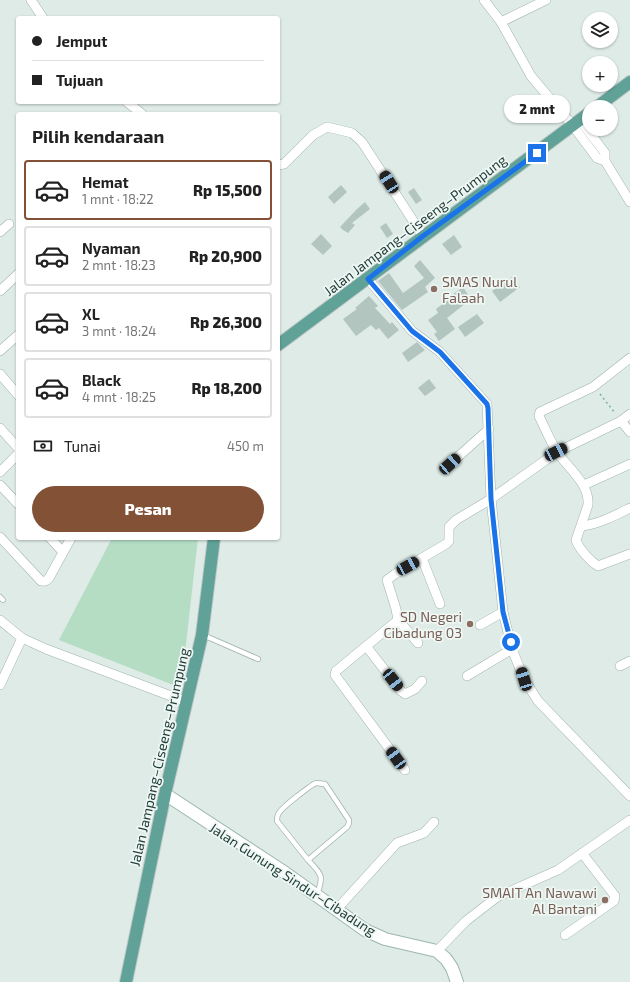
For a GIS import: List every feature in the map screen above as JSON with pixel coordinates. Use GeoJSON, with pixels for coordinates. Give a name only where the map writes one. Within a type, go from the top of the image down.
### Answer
{"type":"FeatureCollection","features":[{"type":"Feature","properties":{"kind":"main road"},"geometry":{"type":"LineString","coordinates":[[606,100],[630,82]]}},
{"type":"Feature","properties":{"kind":"main road","name":"Jalan Jampang–Ciseeng–Prumpung"},"geometry":{"type":"LineString","coordinates":[[280,344],[580,120]]}},
{"type":"Feature","properties":{"kind":"main road","name":"Jalan Jampang–Ciseeng–Prumpung"},"geometry":{"type":"LineString","coordinates":[[126,982],[165,794],[202,635],[214,540]]}},
{"type":"Feature","properties":{"kind":"street"},"geometry":{"type":"LineString","coordinates":[[31,0],[42,16]]}},
{"type":"Feature","properties":{"kind":"street"},"geometry":{"type":"LineString","coordinates":[[484,0],[500,22],[531,76],[580,120],[597,158],[605,161],[630,202]]}},
{"type":"Feature","properties":{"kind":"street"},"geometry":{"type":"LineString","coordinates":[[500,22],[546,0]]}},
{"type":"Feature","properties":{"kind":"street"},"geometry":{"type":"LineString","coordinates":[[129,104],[139,112]]}},
{"type":"Feature","properties":{"kind":"street"},"geometry":{"type":"LineString","coordinates":[[280,165],[284,164],[313,135],[327,127],[352,133],[362,142],[423,236]]}},
{"type":"Feature","properties":{"kind":"street"},"geometry":{"type":"LineString","coordinates":[[0,232],[9,224]]}},
{"type":"Feature","properties":{"kind":"street"},"geometry":{"type":"LineString","coordinates":[[0,291],[16,276]]}},
{"type":"Feature","properties":{"kind":"street"},"geometry":{"type":"LineString","coordinates":[[368,279],[412,331],[440,352],[487,404],[491,499],[503,612],[512,648],[524,679],[538,701],[630,796]]}},
{"type":"Feature","properties":{"kind":"street"},"geometry":{"type":"LineString","coordinates":[[0,351],[16,338]]}},
{"type":"Feature","properties":{"kind":"street"},"geometry":{"type":"LineString","coordinates":[[630,358],[593,387],[540,412],[539,416],[556,452],[584,485],[589,499],[582,526],[576,540],[578,544],[594,564],[598,566],[630,554]]}},
{"type":"Feature","properties":{"kind":"street"},"geometry":{"type":"LineString","coordinates":[[0,374],[16,393]]}},
{"type":"Feature","properties":{"kind":"street"},"geometry":{"type":"LineString","coordinates":[[418,643],[398,620],[395,604],[387,580],[446,544],[449,541],[449,527],[456,520],[491,499],[556,452],[621,421],[630,414]]}},
{"type":"Feature","properties":{"kind":"street"},"geometry":{"type":"LineString","coordinates":[[621,421],[630,432]]}},
{"type":"Feature","properties":{"kind":"street"},"geometry":{"type":"LineString","coordinates":[[0,428],[16,443]]}},
{"type":"Feature","properties":{"kind":"street"},"geometry":{"type":"LineString","coordinates":[[450,464],[489,429]]}},
{"type":"Feature","properties":{"kind":"street"},"geometry":{"type":"LineString","coordinates":[[0,472],[16,456]]}},
{"type":"Feature","properties":{"kind":"street"},"geometry":{"type":"LineString","coordinates":[[584,485],[630,464]]}},
{"type":"Feature","properties":{"kind":"street"},"geometry":{"type":"LineString","coordinates":[[0,485],[16,502]]}},
{"type":"Feature","properties":{"kind":"street"},"geometry":{"type":"LineString","coordinates":[[582,526],[604,521],[630,508]]}},
{"type":"Feature","properties":{"kind":"street"},"geometry":{"type":"LineString","coordinates":[[0,537],[41,581],[46,581],[49,578],[70,540]]}},
{"type":"Feature","properties":{"kind":"street"},"geometry":{"type":"LineString","coordinates":[[52,540],[63,552]]}},
{"type":"Feature","properties":{"kind":"street"},"geometry":{"type":"LineString","coordinates":[[422,558],[440,604]]}},
{"type":"Feature","properties":{"kind":"street"},"geometry":{"type":"LineString","coordinates":[[480,625],[503,612]]}},
{"type":"Feature","properties":{"kind":"street"},"geometry":{"type":"LineString","coordinates":[[0,620],[26,640],[46,649],[187,702]]}},
{"type":"Feature","properties":{"kind":"street"},"geometry":{"type":"LineString","coordinates":[[398,620],[336,671],[336,675],[405,770]]}},
{"type":"Feature","properties":{"kind":"street"},"geometry":{"type":"LineString","coordinates":[[0,685],[26,640]]}},
{"type":"Feature","properties":{"kind":"street"},"geometry":{"type":"LineString","coordinates":[[366,646],[405,694],[415,689],[422,681]]}},
{"type":"Feature","properties":{"kind":"street"},"geometry":{"type":"LineString","coordinates":[[467,676],[512,648]]}},
{"type":"Feature","properties":{"kind":"street"},"geometry":{"type":"LineString","coordinates":[[620,666],[630,662]]}},
{"type":"Feature","properties":{"kind":"street","name":"Jalan Gunung Sindur–Cibadung"},"geometry":{"type":"LineString","coordinates":[[165,794],[317,895],[365,930],[385,938],[437,951]]}},
{"type":"Feature","properties":{"kind":"street"},"geometry":{"type":"LineString","coordinates":[[457,982],[449,963],[437,951],[466,921],[497,897],[558,870],[630,820]]}},
{"type":"Feature","properties":{"kind":"street"},"geometry":{"type":"LineString","coordinates":[[337,909],[397,843],[424,832],[434,822]]}},
{"type":"Feature","properties":{"kind":"street"},"geometry":{"type":"LineString","coordinates":[[564,935],[615,899],[615,896],[582,853]]}},
{"type":"Feature","properties":{"kind":"lane"},"geometry":{"type":"LineString","coordinates":[[202,635],[258,659]]}},
{"type":"Feature","properties":{"kind":"lane"},"geometry":{"type":"LineString","coordinates":[[308,860],[347,826],[349,822],[325,784],[321,783],[311,786],[280,811],[277,818],[278,822],[308,860],[319,871],[322,880],[317,895]]}},
{"type":"Feature","properties":{"kind":"path"},"geometry":{"type":"LineString","coordinates":[[593,387],[621,421]]}},
{"type":"Feature","properties":{"kind":"green space"},"geometry":{"type":"Polygon","coordinates":[[[111,540],[198,540],[181,688],[59,640],[111,540]]]}},
{"type":"Feature","properties":{"kind":"building"},"geometry":{"type":"Polygon","coordinates":[[[341,185],[347,192],[334,204],[328,197],[341,185]]]}},
{"type":"Feature","properties":{"kind":"building"},"geometry":{"type":"Polygon","coordinates":[[[414,188],[422,200],[416,204],[408,192],[414,188]]]}},
{"type":"Feature","properties":{"kind":"building"},"geometry":{"type":"Polygon","coordinates":[[[365,202],[370,209],[352,223],[355,225],[348,233],[343,230],[340,227],[365,202]]]}},
{"type":"Feature","properties":{"kind":"building"},"geometry":{"type":"Polygon","coordinates":[[[386,223],[393,234],[387,238],[380,227],[386,223]]]}},
{"type":"Feature","properties":{"kind":"building"},"geometry":{"type":"Polygon","coordinates":[[[321,234],[332,246],[323,255],[311,244],[321,234]]]}},
{"type":"Feature","properties":{"kind":"building"},"geometry":{"type":"Polygon","coordinates":[[[454,235],[462,247],[451,255],[442,244],[454,235]]]}},
{"type":"Feature","properties":{"kind":"building"},"geometry":{"type":"Polygon","coordinates":[[[420,260],[435,278],[425,287],[428,292],[402,310],[378,281],[389,273],[403,293],[424,278],[414,266],[420,260]]]}},
{"type":"Feature","properties":{"kind":"building"},"geometry":{"type":"Polygon","coordinates":[[[512,277],[520,287],[500,302],[492,291],[512,277]]]}},
{"type":"Feature","properties":{"kind":"building"},"geometry":{"type":"Polygon","coordinates":[[[463,287],[471,299],[447,318],[455,329],[439,341],[434,334],[437,332],[428,320],[438,313],[436,309],[463,287]]]}},
{"type":"Feature","properties":{"kind":"building"},"geometry":{"type":"Polygon","coordinates":[[[369,296],[378,306],[375,308],[390,324],[392,322],[399,330],[388,339],[379,328],[376,330],[371,325],[356,336],[343,319],[357,309],[355,308],[369,296]]]}},
{"type":"Feature","properties":{"kind":"building"},"geometry":{"type":"Polygon","coordinates":[[[477,314],[484,323],[465,337],[458,327],[477,314]]]}},
{"type":"Feature","properties":{"kind":"building"},"geometry":{"type":"Polygon","coordinates":[[[417,342],[425,350],[408,362],[402,353],[417,342]]]}},
{"type":"Feature","properties":{"kind":"building"},"geometry":{"type":"Polygon","coordinates":[[[429,379],[436,388],[425,396],[418,388],[429,379]]]}},
{"type":"Feature","properties":{"kind":"place","name":"SMAS Nurul Falaah"},"geometry":{"type":"Point","coordinates":[434,289]}},
{"type":"Feature","properties":{"kind":"place","name":"SD Negeri Cibadung 03"},"geometry":{"type":"Point","coordinates":[470,624]}},
{"type":"Feature","properties":{"kind":"place","name":"SMAIT An Nawawi Al Bantani"},"geometry":{"type":"Point","coordinates":[605,900]}},
{"type":"Feature","properties":{"kind":"route"},"geometry":{"type":"LineString","coordinates":[[511,642],[503,612],[491,499],[487,404],[434,346],[412,331],[368,279],[423,236],[537,153]]}}]}
